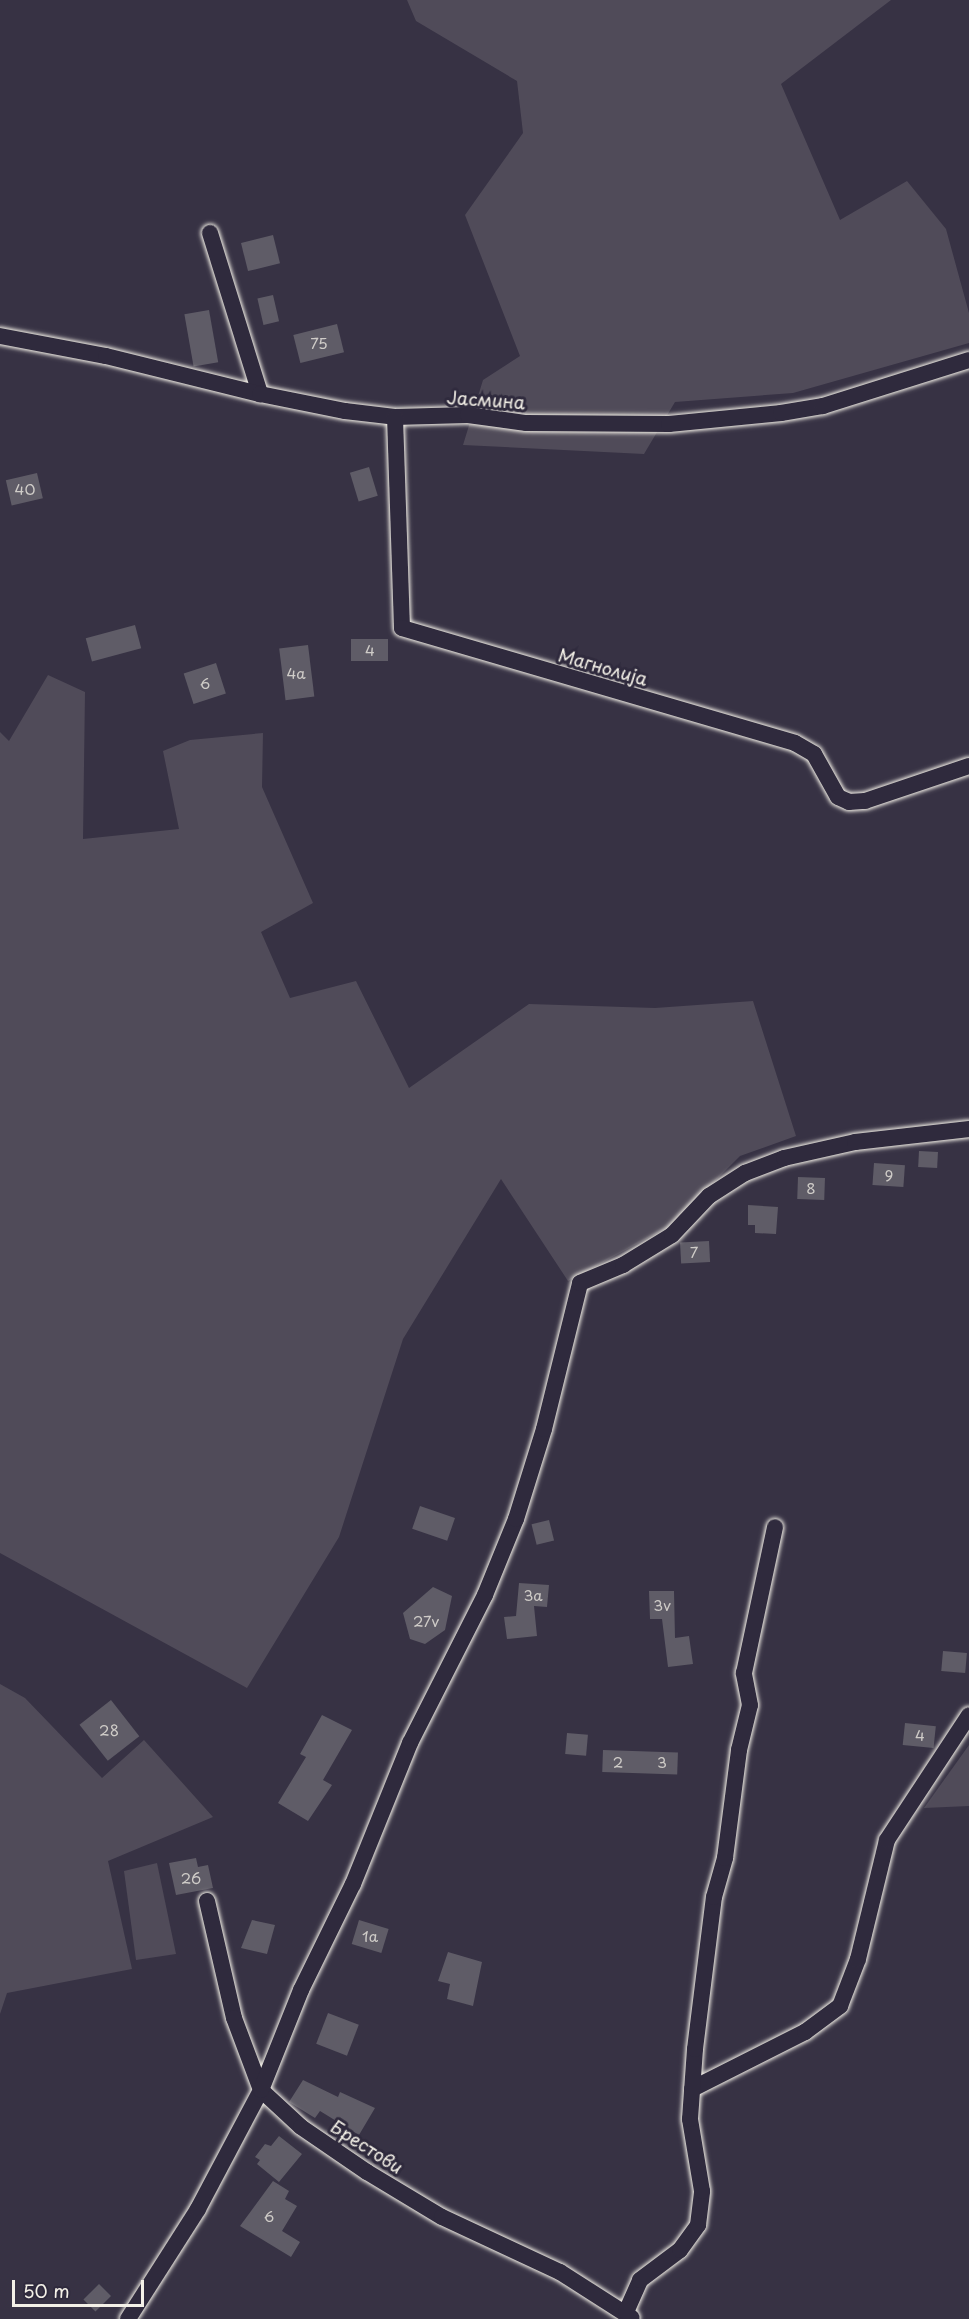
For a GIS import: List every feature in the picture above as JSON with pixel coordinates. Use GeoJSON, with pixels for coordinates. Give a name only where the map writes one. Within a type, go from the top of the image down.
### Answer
{"type":"FeatureCollection","features":[{"type":"Feature","properties":{"kind":"street"},"geometry":{"type":"LineString","coordinates":[[210,233],[260,394]]}},
{"type":"Feature","properties":{"kind":"street","name":"Јасмина"},"geometry":{"type":"LineString","coordinates":[[0,336],[106,356],[260,394],[395,417],[468,415],[526,423],[669,424],[823,406],[969,360]]}},
{"type":"Feature","properties":{"kind":"street","name":"Магнолија"},"geometry":{"type":"LineString","coordinates":[[395,417],[402,628],[795,743],[813,754],[838,797],[849,802],[866,801],[969,766]]}},
{"type":"Feature","properties":{"kind":"street"},"geometry":{"type":"LineString","coordinates":[[128,2319],[198,2209],[261,2090],[301,1990],[353,1884],[410,1743],[463,1642],[516,1519],[566,1350],[580,1283],[623,1265],[672,1235],[709,1196],[745,1173],[784,1158],[855,1142],[969,1129]]}},
{"type":"Feature","properties":{"kind":"street"},"geometry":{"type":"LineString","coordinates":[[629,2315],[640,2280],[680,2250],[698,2225],[702,2191],[690,2119],[692,2089],[712,1908],[725,1858],[739,1750],[750,1705],[744,1672],[775,1527]]}},
{"type":"Feature","properties":{"kind":"street"},"geometry":{"type":"LineString","coordinates":[[692,2089],[805,2032],[840,2006],[858,1959],[887,1840],[969,1715]]}},
{"type":"Feature","properties":{"kind":"street","name":"Брестови"},"geometry":{"type":"LineString","coordinates":[[207,1901],[234,2018],[261,2090],[301,2127],[367,2172],[442,2217],[560,2272],[629,2315]]}},
{"type":"Feature","properties":{"kind":"shaded area"},"geometry":{"type":"Polygon","coordinates":[[[407,0],[891,0],[781,84],[840,220],[907,181],[946,229],[969,313],[969,343],[793,393],[675,402],[644,454],[463,445],[483,380],[520,356],[465,215],[523,133],[517,81],[416,21],[407,0]]]}},
{"type":"Feature","properties":{"kind":"shaded area"},"geometry":{"type":"Polygon","coordinates":[[[48,675],[85,692],[83,839],[179,829],[163,751],[190,740],[263,733],[262,787],[313,903],[261,932],[290,998],[356,981],[409,1088],[529,1004],[655,1008],[753,1001],[796,1136],[740,1156],[670,1226],[568,1281],[501,1179],[403,1339],[339,1537],[247,1688],[0,1553],[0,732],[9,741],[48,675]]]}},
{"type":"Feature","properties":{"kind":"shaded area"},"geometry":{"type":"Polygon","coordinates":[[[0,1684],[25,1698],[102,1778],[144,1740],[213,1817],[108,1861],[132,1969],[7,1993],[0,2014],[0,1684]]]}},
{"type":"Feature","properties":{"kind":"shaded area"},"geometry":{"type":"Polygon","coordinates":[[[969,1745],[969,1806],[924,1808],[969,1745]]]}},
{"type":"Feature","properties":{"kind":"shaded area"},"geometry":{"type":"Polygon","coordinates":[[[157,1863],[176,1954],[136,1960],[124,1871],[157,1863]]]}},
{"type":"Feature","properties":{"kind":"building"},"geometry":{"type":"Polygon","coordinates":[[[273,235],[280,263],[248,271],[241,243],[273,235]]]}},
{"type":"Feature","properties":{"kind":"building"},"geometry":{"type":"Polygon","coordinates":[[[273,295],[279,321],[263,325],[257,299],[273,295]]]}},
{"type":"Feature","properties":{"kind":"building"},"geometry":{"type":"Polygon","coordinates":[[[209,310],[218,362],[194,367],[184,314],[209,310]]]}},
{"type":"Feature","properties":{"kind":"building"},"geometry":{"type":"Polygon","coordinates":[[[337,324],[344,352],[300,363],[293,335],[337,324]]]}},
{"type":"Feature","properties":{"kind":"building"},"geometry":{"type":"Polygon","coordinates":[[[369,467],[378,496],[359,502],[350,473],[369,467]]]}},
{"type":"Feature","properties":{"kind":"building"},"geometry":{"type":"Polygon","coordinates":[[[37,473],[43,498],[12,506],[6,480],[37,473]]]}},
{"type":"Feature","properties":{"kind":"building"},"geometry":{"type":"Polygon","coordinates":[[[135,625],[141,648],[92,661],[86,638],[135,625]]]}},
{"type":"Feature","properties":{"kind":"building"},"geometry":{"type":"Polygon","coordinates":[[[351,639],[388,639],[388,661],[351,661],[351,639]]]}},
{"type":"Feature","properties":{"kind":"building"},"geometry":{"type":"Polygon","coordinates":[[[308,645],[314,697],[286,700],[279,649],[308,645]]]}},
{"type":"Feature","properties":{"kind":"building"},"geometry":{"type":"Polygon","coordinates":[[[216,663],[226,693],[194,704],[184,674],[216,663]]]}},
{"type":"Feature","properties":{"kind":"building"},"geometry":{"type":"Polygon","coordinates":[[[919,1151],[938,1152],[937,1168],[918,1167],[919,1151]]]}},
{"type":"Feature","properties":{"kind":"building"},"geometry":{"type":"Polygon","coordinates":[[[874,1163],[905,1165],[903,1187],[872,1185],[874,1163]]]}},
{"type":"Feature","properties":{"kind":"building"},"geometry":{"type":"Polygon","coordinates":[[[798,1177],[825,1178],[824,1200],[797,1199],[798,1177]]]}},
{"type":"Feature","properties":{"kind":"building"},"geometry":{"type":"Polygon","coordinates":[[[748,1205],[778,1207],[776,1234],[755,1233],[755,1225],[748,1225],[748,1205]]]}},
{"type":"Feature","properties":{"kind":"building"},"geometry":{"type":"Polygon","coordinates":[[[709,1241],[710,1262],[681,1263],[680,1243],[709,1241]]]}},
{"type":"Feature","properties":{"kind":"building"},"geometry":{"type":"Polygon","coordinates":[[[420,1506],[455,1518],[447,1541],[412,1529],[420,1506]]]}},
{"type":"Feature","properties":{"kind":"building"},"geometry":{"type":"Polygon","coordinates":[[[549,1520],[554,1540],[537,1545],[532,1524],[549,1520]]]}},
{"type":"Feature","properties":{"kind":"building"},"geometry":{"type":"Polygon","coordinates":[[[519,1583],[549,1585],[547,1607],[534,1606],[537,1636],[507,1639],[504,1617],[516,1616],[519,1583]]]}},
{"type":"Feature","properties":{"kind":"building"},"geometry":{"type":"Polygon","coordinates":[[[433,1587],[452,1596],[445,1630],[425,1644],[410,1639],[403,1613],[433,1587]]]}},
{"type":"Feature","properties":{"kind":"building"},"geometry":{"type":"Polygon","coordinates":[[[649,1591],[674,1591],[675,1638],[689,1636],[693,1664],[668,1667],[662,1619],[650,1619],[649,1591]]]}},
{"type":"Feature","properties":{"kind":"building"},"geometry":{"type":"Polygon","coordinates":[[[943,1651],[967,1653],[965,1673],[941,1671],[943,1651]]]}},
{"type":"Feature","properties":{"kind":"building"},"geometry":{"type":"Polygon","coordinates":[[[111,1700],[139,1736],[108,1761],[79,1725],[111,1700]]]}},
{"type":"Feature","properties":{"kind":"building"},"geometry":{"type":"Polygon","coordinates":[[[322,1715],[352,1730],[323,1780],[332,1785],[308,1821],[278,1803],[306,1757],[300,1754],[322,1715]]]}},
{"type":"Feature","properties":{"kind":"building"},"geometry":{"type":"Polygon","coordinates":[[[905,1723],[936,1726],[934,1748],[903,1745],[905,1723]]]}},
{"type":"Feature","properties":{"kind":"building"},"geometry":{"type":"Polygon","coordinates":[[[567,1733],[588,1735],[586,1756],[565,1754],[567,1733]]]}},
{"type":"Feature","properties":{"kind":"building"},"geometry":{"type":"Polygon","coordinates":[[[603,1750],[678,1753],[677,1775],[602,1772],[603,1750]]]}},
{"type":"Feature","properties":{"kind":"building"},"geometry":{"type":"Polygon","coordinates":[[[196,1858],[198,1867],[208,1865],[213,1888],[176,1895],[169,1863],[196,1858]]]}},
{"type":"Feature","properties":{"kind":"building"},"geometry":{"type":"Polygon","coordinates":[[[252,1920],[275,1925],[267,1954],[241,1948],[252,1920]]]}},
{"type":"Feature","properties":{"kind":"building"},"geometry":{"type":"Polygon","coordinates":[[[359,1920],[389,1929],[381,1953],[352,1944],[359,1920]]]}},
{"type":"Feature","properties":{"kind":"building"},"geometry":{"type":"Polygon","coordinates":[[[448,1952],[482,1962],[473,2006],[447,1999],[450,1984],[438,1981],[448,1952]]]}},
{"type":"Feature","properties":{"kind":"building"},"geometry":{"type":"Polygon","coordinates":[[[328,2013],[359,2025],[347,2056],[316,2044],[328,2013]]]}},
{"type":"Feature","properties":{"kind":"building"},"geometry":{"type":"Polygon","coordinates":[[[303,2080],[338,2097],[340,2092],[375,2108],[359,2135],[320,2111],[315,2118],[289,2102],[303,2080]]]}},
{"type":"Feature","properties":{"kind":"building"},"geometry":{"type":"Polygon","coordinates":[[[279,2136],[302,2154],[279,2182],[257,2164],[260,2160],[255,2157],[265,2144],[271,2146],[279,2136]]]}},
{"type":"Feature","properties":{"kind":"building"},"geometry":{"type":"Polygon","coordinates":[[[273,2181],[289,2191],[285,2199],[297,2206],[282,2231],[300,2242],[291,2257],[240,2226],[273,2181]]]}},
{"type":"Feature","properties":{"kind":"building"},"geometry":{"type":"Polygon","coordinates":[[[99,2284],[111,2296],[95,2312],[83,2300],[99,2284]]]}}]}
